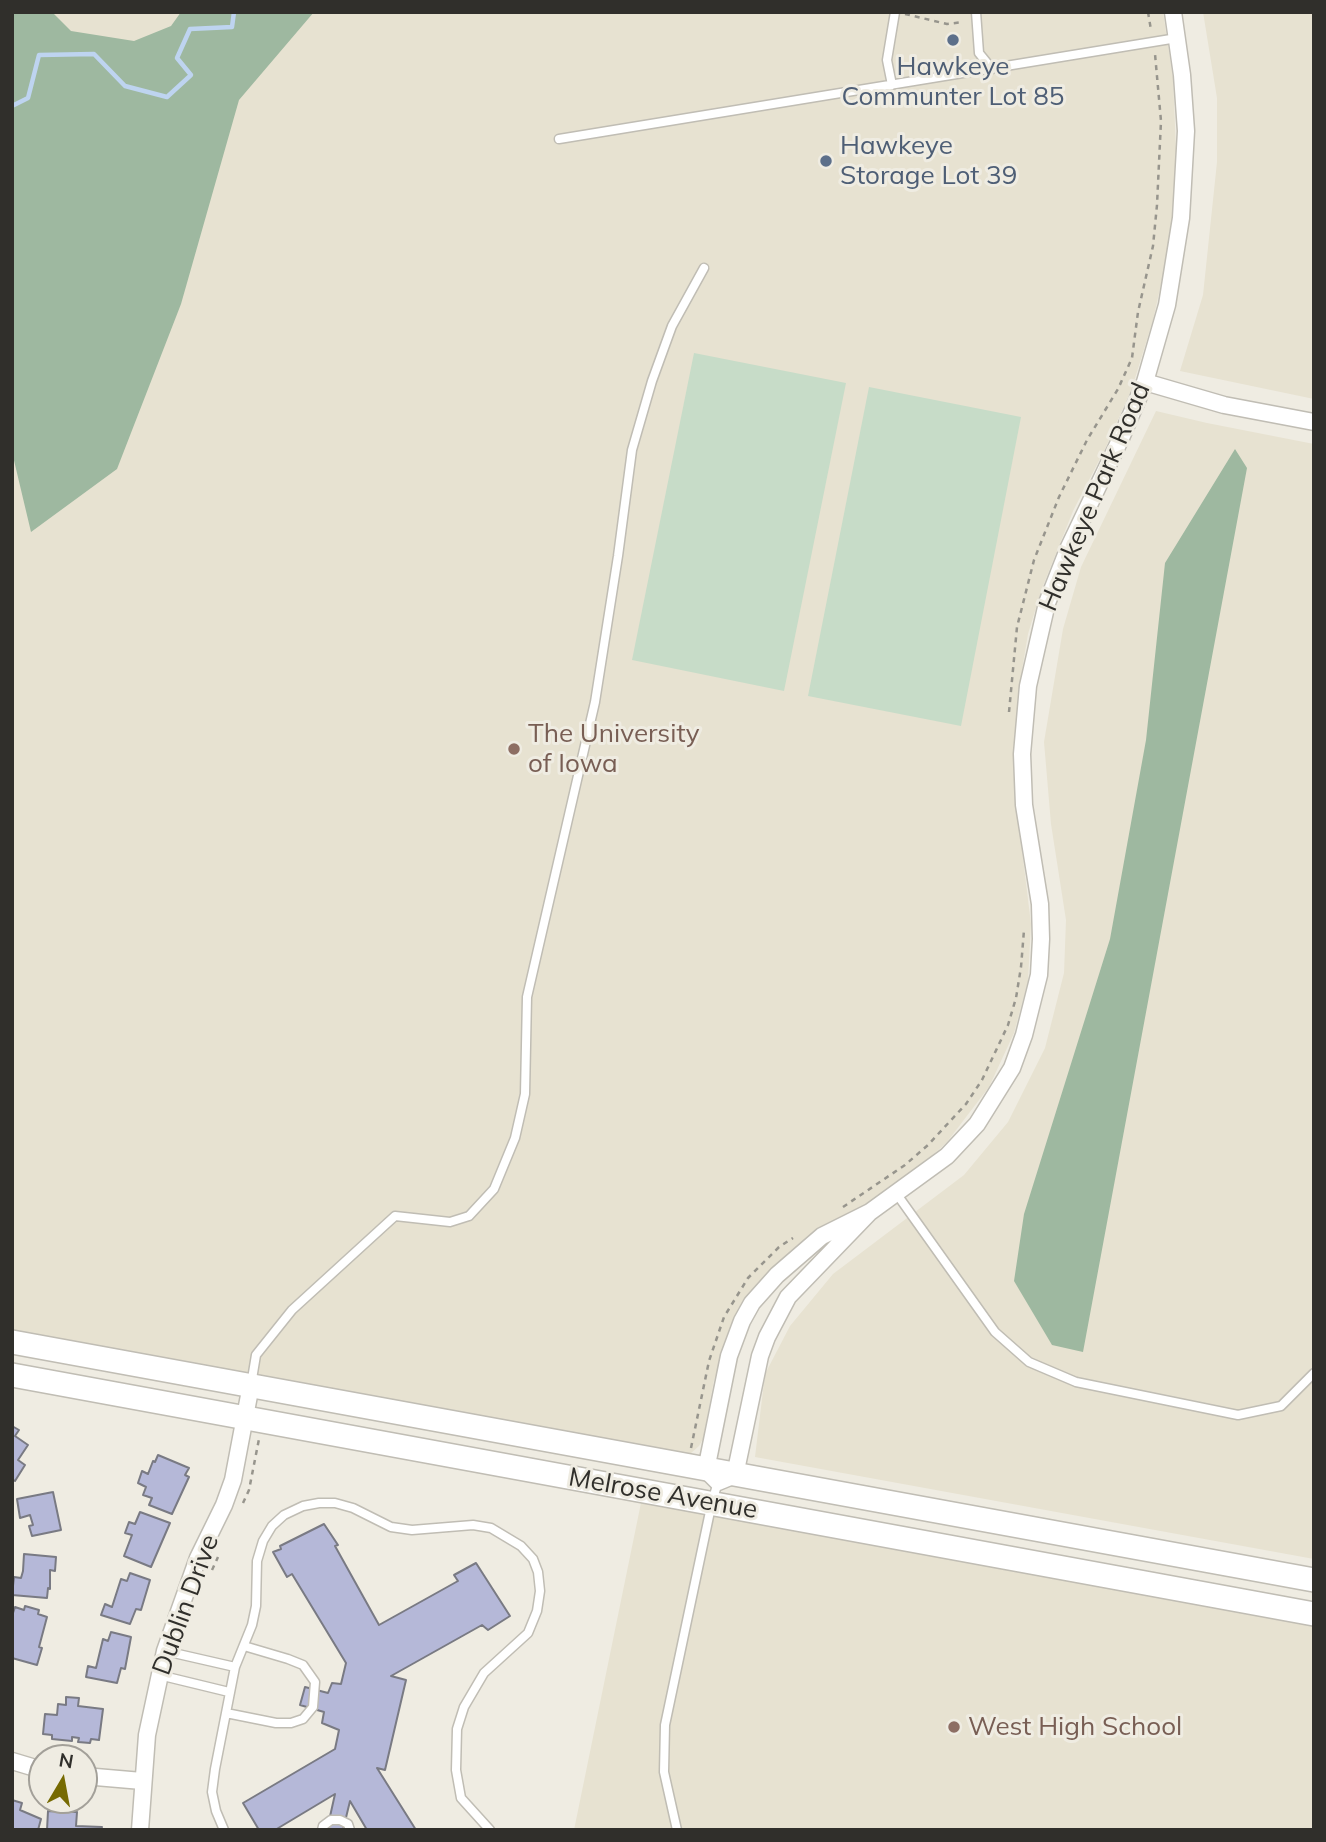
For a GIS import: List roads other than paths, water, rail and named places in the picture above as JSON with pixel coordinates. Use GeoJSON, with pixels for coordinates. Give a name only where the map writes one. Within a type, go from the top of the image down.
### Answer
{"type":"FeatureCollection","features":[{"type":"Feature","properties":{"kind":"main road","name":"Melrose Avenue"},"geometry":{"type":"LineString","coordinates":[[12,1342],[251,1385],[718,1482],[1314,1614]]}},
{"type":"Feature","properties":{"kind":"main road","name":"Melrose Avenue"},"geometry":{"type":"LineString","coordinates":[[12,1375],[245,1417],[718,1482],[1314,1580]]}},
{"type":"Feature","properties":{"kind":"street","name":"Hawkeye Park Road"},"geometry":{"type":"LineString","coordinates":[[718,1482],[760,1356],[788,1297],[870,1212],[947,1156],[977,1124],[1012,1068],[1024,1035],[1039,975],[1041,939],[1040,904],[1024,805],[1022,754],[1028,686],[1047,603],[1069,547],[1121,438],[1144,382],[1167,305],[1181,218],[1186,131],[1173,12]]}},
{"type":"Feature","properties":{"kind":"street"},"geometry":{"type":"LineString","coordinates":[[1144,382],[1224,405],[1314,422]]}},
{"type":"Feature","properties":{"kind":"street","name":"Hawkeye Park Road"},"geometry":{"type":"LineString","coordinates":[[718,1482],[729,1356],[734,1336],[752,1303],[777,1275],[822,1236],[870,1212]]}},
{"type":"Feature","properties":{"kind":"street","name":"Dublin Drive"},"geometry":{"type":"LineString","coordinates":[[140,1830],[147,1735],[159,1675],[190,1580],[233,1480],[251,1385]]}},
{"type":"Feature","properties":{"kind":"street"},"geometry":{"type":"LineString","coordinates":[[98,1777],[142,1781]]}},
{"type":"Feature","properties":{"kind":"lane"},"geometry":{"type":"LineString","coordinates":[[892,85],[887,60],[895,12]]}},
{"type":"Feature","properties":{"kind":"lane"},"geometry":{"type":"LineString","coordinates":[[976,12],[979,53],[992,69]]}},
{"type":"Feature","properties":{"kind":"lane"},"geometry":{"type":"LineString","coordinates":[[559,139],[1177,38]]}},
{"type":"Feature","properties":{"kind":"lane"},"geometry":{"type":"LineString","coordinates":[[251,1385],[256,1354],[292,1310],[395,1216],[450,1222],[469,1216],[494,1189],[514,1138],[525,1094],[527,997],[595,702],[632,450],[652,381],[672,326],[704,268]]}},
{"type":"Feature","properties":{"kind":"lane"},"geometry":{"type":"LineString","coordinates":[[896,1193],[995,1332],[1029,1362],[1076,1382],[1238,1415],[1281,1406],[1314,1373]]}},
{"type":"Feature","properties":{"kind":"lane"},"geometry":{"type":"LineString","coordinates":[[677,1830],[664,1772],[665,1725],[718,1482]]}},
{"type":"Feature","properties":{"kind":"lane"},"geometry":{"type":"LineString","coordinates":[[224,1830],[215,1811],[212,1792],[229,1692],[256,1606],[257,1561],[263,1541],[272,1526],[284,1515],[303,1506],[335,1503],[353,1508],[391,1527],[412,1531],[473,1525],[491,1528],[521,1546],[533,1559],[538,1572],[540,1591],[537,1611],[528,1633],[496,1661],[474,1688],[457,1728],[456,1770],[461,1798],[490,1830]]}},
{"type":"Feature","properties":{"kind":"lane"},"geometry":{"type":"LineString","coordinates":[[226,1713],[276,1723],[291,1723],[303,1719],[313,1707],[315,1682],[303,1665],[244,1647]]}},
{"type":"Feature","properties":{"kind":"lane"},"geometry":{"type":"LineString","coordinates":[[165,1651],[235,1667]]}},
{"type":"Feature","properties":{"kind":"lane"},"geometry":{"type":"LineString","coordinates":[[159,1675],[229,1692]]}},
{"type":"Feature","properties":{"kind":"lane"},"geometry":{"type":"LineString","coordinates":[[322,1830],[323,1826],[331,1821],[340,1820],[348,1824],[350,1830]]}},
{"type":"Feature","properties":{"kind":"waterway"},"geometry":{"type":"LineString","coordinates":[[12,106],[28,98],[39,55],[94,54],[125,86],[167,97],[191,75],[177,58],[190,29],[232,27],[234,12]]}},
{"type":"Feature","properties":{"kind":"place","name":"Hawkeye Communter Lot 85"},"geometry":{"type":"Point","coordinates":[953,40]}},
{"type":"Feature","properties":{"kind":"place","name":"Hawkeye Storage Lot 39"},"geometry":{"type":"Point","coordinates":[826,161]}},
{"type":"Feature","properties":{"kind":"place","name":"The University of Iowa"},"geometry":{"type":"Point","coordinates":[514,749]}},
{"type":"Feature","properties":{"kind":"place","name":"West High School"},"geometry":{"type":"Point","coordinates":[954,1727]}}]}
